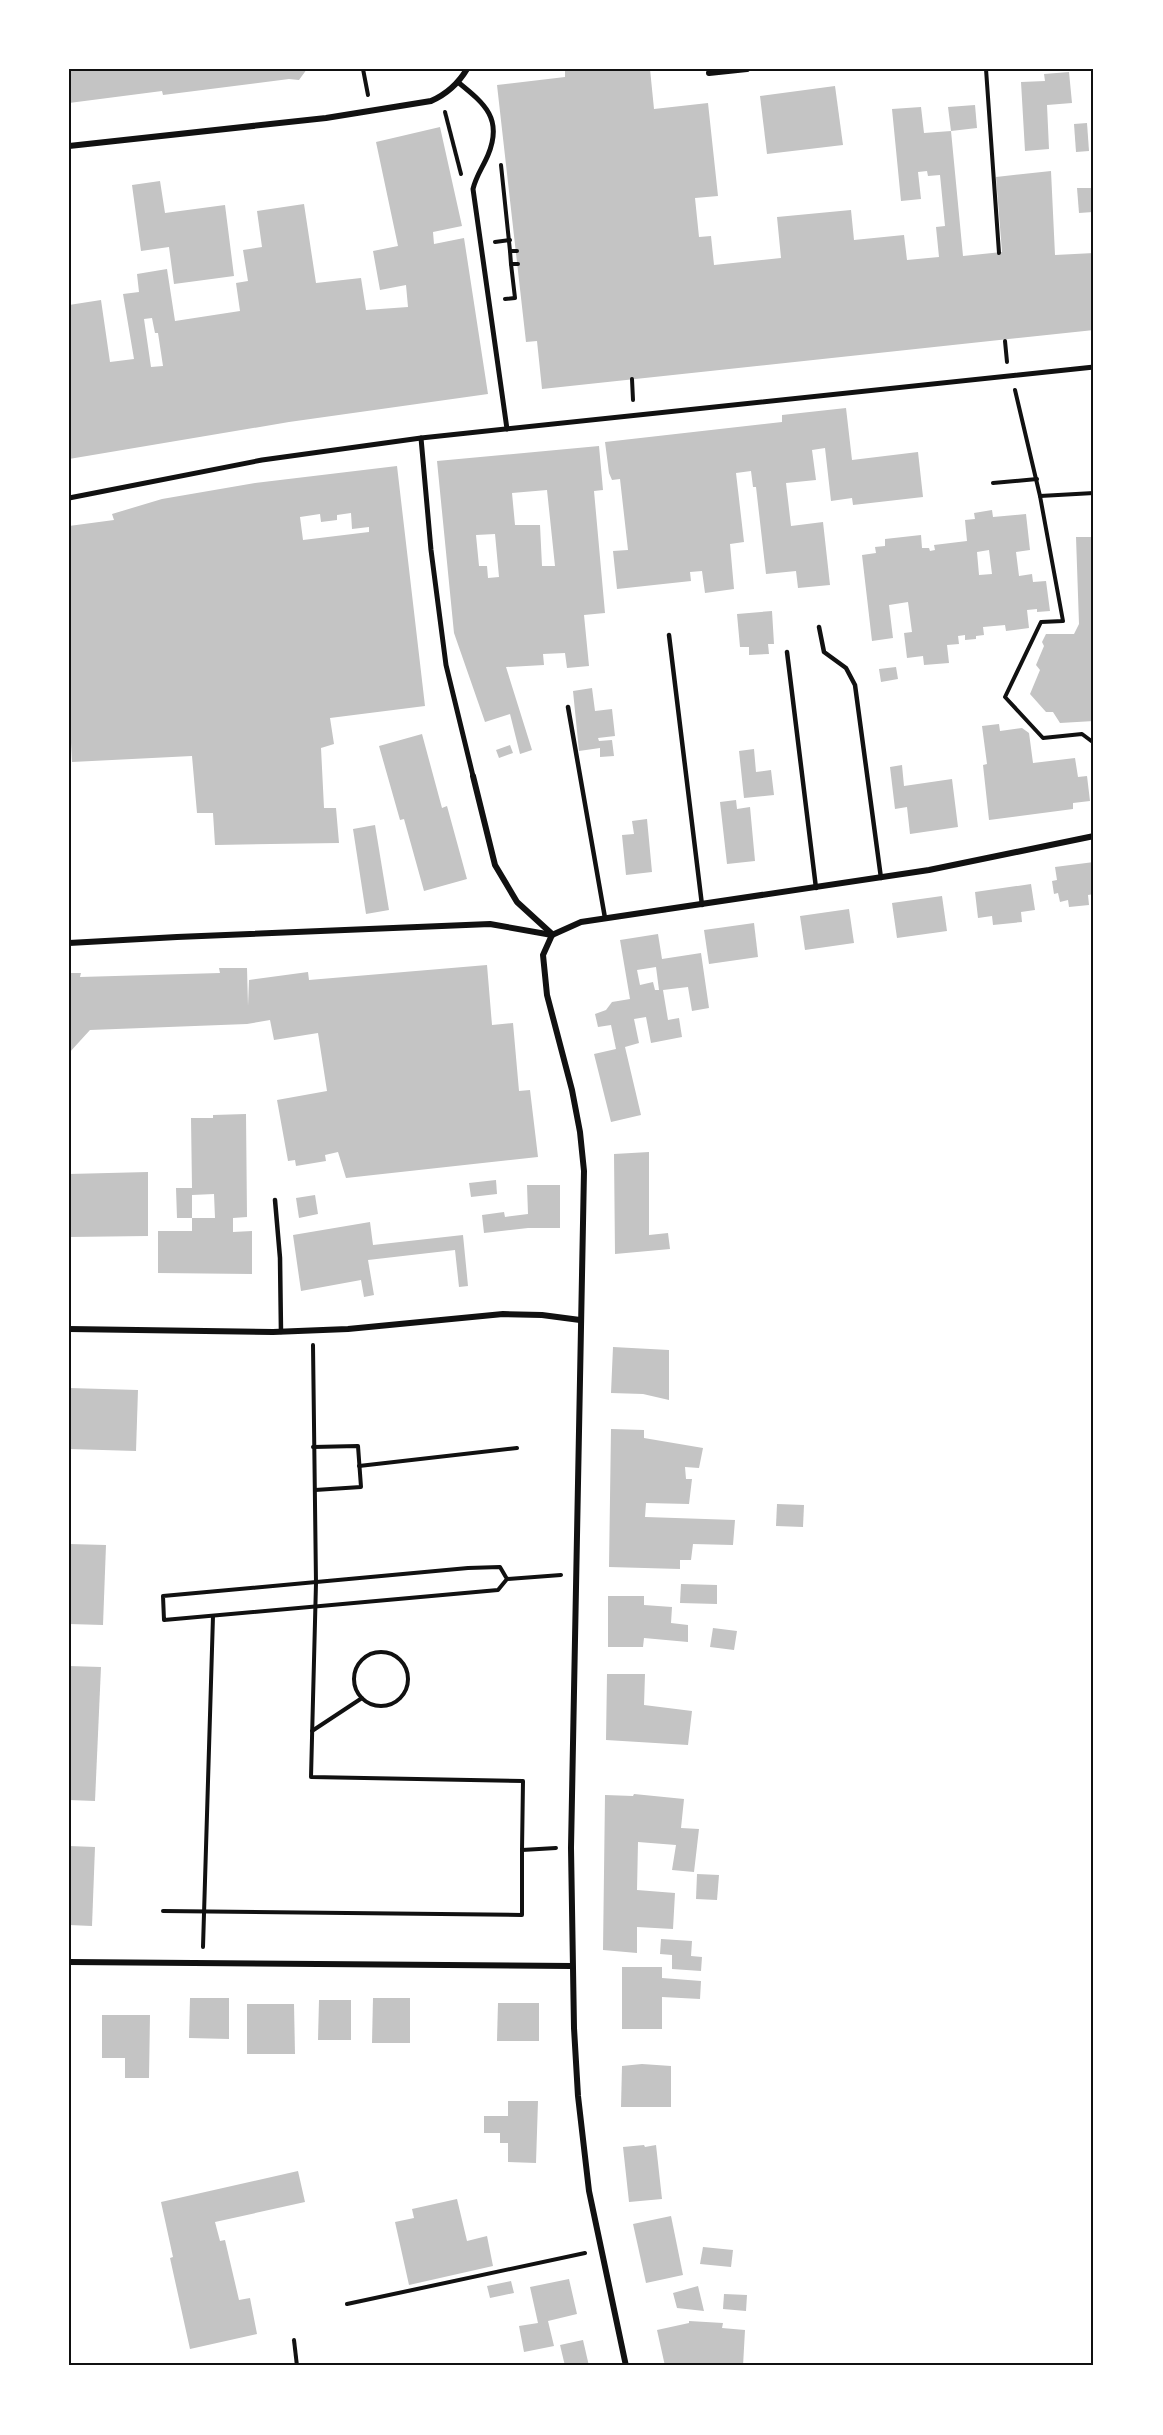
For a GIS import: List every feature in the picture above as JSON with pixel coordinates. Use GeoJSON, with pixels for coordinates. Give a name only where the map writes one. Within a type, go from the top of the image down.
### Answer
{"type":"FeatureCollection","features":[{"type":"Feature","properties":{"kind":"street"},"geometry":{"type":"LineString","coordinates":[[69,146],[326,118],[431,101],[459,83],[467,69]]}},
{"type":"Feature","properties":{"kind":"street"},"geometry":{"type":"LineString","coordinates":[[709,73],[747,69]]}},
{"type":"Feature","properties":{"kind":"street"},"geometry":{"type":"LineString","coordinates":[[459,83],[482,102],[492,116],[494,135],[488,156],[476,175],[473,189],[507,429]]}},
{"type":"Feature","properties":{"kind":"street"},"geometry":{"type":"LineString","coordinates":[[69,498],[262,460],[421,438],[1094,367]]}},
{"type":"Feature","properties":{"kind":"street"},"geometry":{"type":"LineString","coordinates":[[421,438],[431,550],[446,665],[495,865],[517,902],[552,934]]}},
{"type":"Feature","properties":{"kind":"street"},"geometry":{"type":"LineString","coordinates":[[69,943],[490,924],[552,934],[580,921],[881,878],[1094,836]]}},
{"type":"Feature","properties":{"kind":"street"},"geometry":{"type":"LineString","coordinates":[[552,934],[543,955],[547,995],[572,1090],[580,1132],[585,1218],[580,1320],[571,1848],[574,2028],[584,2154],[600,2249],[626,2366]]}},
{"type":"Feature","properties":{"kind":"street"},"geometry":{"type":"LineString","coordinates":[[69,1329],[313,1331],[503,1314],[542,1315],[580,1320]]}},
{"type":"Feature","properties":{"kind":"street"},"geometry":{"type":"LineString","coordinates":[[69,1962],[572,1966]]}},
{"type":"Feature","properties":{"kind":"lane"},"geometry":{"type":"LineString","coordinates":[[819,627],[824,652],[846,668],[855,685],[881,878]]}},
{"type":"Feature","properties":{"kind":"lane"},"geometry":{"type":"LineString","coordinates":[[669,635],[702,905]]}},
{"type":"Feature","properties":{"kind":"lane"},"geometry":{"type":"LineString","coordinates":[[787,652],[816,888]]}},
{"type":"Feature","properties":{"kind":"lane"},"geometry":{"type":"LineString","coordinates":[[568,707],[605,918]]}},
{"type":"Feature","properties":{"kind":"lane"},"geometry":{"type":"LineString","coordinates":[[275,1200],[280,1258],[281,1332]]}},
{"type":"Feature","properties":{"kind":"path"},"geometry":{"type":"LineString","coordinates":[[363,69],[371,110]]}},
{"type":"Feature","properties":{"kind":"path"},"geometry":{"type":"LineString","coordinates":[[986,69],[999,252]]}},
{"type":"Feature","properties":{"kind":"path"},"geometry":{"type":"LineString","coordinates":[[448,125],[459,171]]}},
{"type":"Feature","properties":{"kind":"path"},"geometry":{"type":"LineString","coordinates":[[490,300],[515,298],[503,170]]}},
{"type":"Feature","properties":{"kind":"path"},"geometry":{"type":"LineString","coordinates":[[510,251],[517,251]]}},
{"type":"Feature","properties":{"kind":"path"},"geometry":{"type":"LineString","coordinates":[[511,264],[518,264]]}},
{"type":"Feature","properties":{"kind":"path"},"geometry":{"type":"LineString","coordinates":[[1012,377],[1041,496],[1063,621],[1041,622],[1005,697],[1042,738],[1082,734],[1094,743]]}},
{"type":"Feature","properties":{"kind":"path"},"geometry":{"type":"LineString","coordinates":[[993,483],[1036,479]]}},
{"type":"Feature","properties":{"kind":"path"},"geometry":{"type":"LineString","coordinates":[[1041,496],[1094,493]]}},
{"type":"Feature","properties":{"kind":"path"},"geometry":{"type":"LineString","coordinates":[[163,1911],[522,1915],[522,1781],[311,1777],[316,1583],[313,1331]]}},
{"type":"Feature","properties":{"kind":"path"},"geometry":{"type":"LineString","coordinates":[[313,1447],[358,1446],[361,1487],[315,1490]]}},
{"type":"Feature","properties":{"kind":"path"},"geometry":{"type":"LineString","coordinates":[[359,1466],[517,1448]]}},
{"type":"Feature","properties":{"kind":"path"},"geometry":{"type":"LineString","coordinates":[[507,1579],[500,1567],[468,1568],[163,1596],[165,1620],[498,1590],[507,1579],[577,1574]]}},
{"type":"Feature","properties":{"kind":"path"},"geometry":{"type":"LineString","coordinates":[[203,1963],[213,1616]]}},
{"type":"Feature","properties":{"kind":"path"},"geometry":{"type":"LineString","coordinates":[[381,1652],[397,1658],[404,1664],[408,1681],[401,1697],[386,1706],[369,1704],[362,1698],[354,1682],[358,1665],[364,1658],[381,1652]]}},
{"type":"Feature","properties":{"kind":"path"},"geometry":{"type":"LineString","coordinates":[[312,1731],[362,1698]]}},
{"type":"Feature","properties":{"kind":"path"},"geometry":{"type":"LineString","coordinates":[[522,1850],[571,1848]]}},
{"type":"Feature","properties":{"kind":"path"},"geometry":{"type":"LineString","coordinates":[[347,2304],[600,2249]]}},
{"type":"Feature","properties":{"kind":"path"},"geometry":{"type":"LineString","coordinates":[[294,2340],[297,2366]]}},
{"type":"Feature","properties":{"kind":"building"},"geometry":{"type":"Polygon","coordinates":[[[69,69],[307,69],[299,80],[289,79],[163,95],[162,91],[69,103],[69,69]]]}},
{"type":"Feature","properties":{"kind":"building"},"geometry":{"type":"Polygon","coordinates":[[[565,69],[650,69],[654,109],[708,103],[718,196],[695,198],[699,237],[711,236],[714,265],[781,258],[777,217],[851,210],[854,240],[904,235],[907,260],[939,257],[936,227],[945,226],[940,175],[928,176],[927,171],[918,172],[921,199],[901,201],[892,109],[921,107],[924,133],[951,131],[963,256],[1002,252],[996,177],[1051,171],[1055,255],[1094,253],[1094,330],[542,389],[537,341],[526,342],[497,85],[565,77],[565,69]]]}},
{"type":"Feature","properties":{"kind":"building"},"geometry":{"type":"Polygon","coordinates":[[[1069,72],[1072,103],[1047,105],[1049,149],[1025,151],[1021,82],[1045,81],[1044,74],[1069,72]]]}},
{"type":"Feature","properties":{"kind":"building"},"geometry":{"type":"Polygon","coordinates":[[[835,86],[843,145],[767,154],[760,96],[835,86]]]}},
{"type":"Feature","properties":{"kind":"building"},"geometry":{"type":"Polygon","coordinates":[[[975,105],[977,128],[951,131],[948,107],[975,105]]]}},
{"type":"Feature","properties":{"kind":"building"},"geometry":{"type":"Polygon","coordinates":[[[1087,123],[1089,151],[1076,152],[1074,124],[1087,123]]]}},
{"type":"Feature","properties":{"kind":"building"},"geometry":{"type":"Polygon","coordinates":[[[440,127],[462,226],[433,232],[434,244],[464,238],[488,394],[289,422],[69,459],[69,305],[101,300],[110,362],[134,359],[123,294],[139,292],[137,274],[167,269],[175,321],[240,311],[236,283],[248,281],[243,250],[262,247],[257,211],[304,204],[316,283],[361,278],[366,310],[408,307],[406,285],[380,290],[373,251],[398,246],[376,142],[440,127]],[[152,318],[144,319],[151,367],[163,366],[158,333],[155,333],[152,318]]]}},
{"type":"Feature","properties":{"kind":"building"},"geometry":{"type":"Polygon","coordinates":[[[160,181],[165,213],[225,205],[234,276],[174,284],[169,247],[141,251],[132,185],[160,181]]]}},
{"type":"Feature","properties":{"kind":"building"},"geometry":{"type":"Polygon","coordinates":[[[1077,188],[1092,188],[1093,212],[1079,213],[1077,188]]]}},
{"type":"Feature","properties":{"kind":"building"},"geometry":{"type":"Polygon","coordinates":[[[846,408],[852,460],[918,452],[923,497],[853,505],[852,498],[831,501],[825,448],[812,450],[816,480],[786,483],[791,526],[823,522],[830,585],[798,588],[796,571],[766,574],[756,487],[753,487],[751,471],[736,473],[744,542],[730,544],[734,589],[705,593],[702,571],[690,572],[691,581],[617,589],[613,551],[628,550],[620,479],[612,480],[609,473],[605,442],[782,422],[782,415],[846,408]]]}},
{"type":"Feature","properties":{"kind":"building"},"geometry":{"type":"Polygon","coordinates":[[[599,446],[603,490],[594,491],[605,613],[584,615],[589,666],[567,668],[565,653],[543,654],[544,665],[506,667],[532,750],[520,754],[510,714],[485,722],[454,633],[437,461],[599,446]],[[547,490],[512,493],[515,525],[540,525],[542,566],[555,566],[547,490]],[[495,534],[476,535],[479,566],[487,566],[488,578],[499,577],[495,534]]]}},
{"type":"Feature","properties":{"kind":"building"},"geometry":{"type":"Polygon","coordinates":[[[397,466],[425,706],[330,718],[334,744],[321,748],[324,808],[336,808],[339,843],[215,845],[213,813],[197,813],[192,756],[72,762],[69,704],[69,526],[114,520],[112,514],[162,499],[255,483],[397,466]],[[351,513],[337,515],[337,520],[321,522],[320,514],[300,517],[303,540],[369,532],[369,527],[352,529],[351,513]]]}},
{"type":"Feature","properties":{"kind":"building"},"geometry":{"type":"Polygon","coordinates":[[[992,510],[993,517],[1026,514],[1030,550],[1016,552],[1019,576],[1032,574],[1033,582],[1046,581],[1050,611],[1027,610],[1029,628],[1006,631],[1005,625],[983,627],[984,635],[976,636],[976,639],[965,640],[965,635],[958,636],[959,644],[947,645],[949,663],[924,665],[923,656],[907,658],[904,633],[912,632],[908,602],[889,605],[893,638],[872,641],[862,555],[876,553],[875,547],[885,546],[885,539],[921,535],[922,548],[929,548],[930,551],[935,550],[934,545],[967,541],[965,520],[975,519],[974,513],[992,510]],[[989,550],[977,552],[979,575],[992,574],[989,550]]]}},
{"type":"Feature","properties":{"kind":"building"},"geometry":{"type":"Polygon","coordinates":[[[1076,537],[1094,537],[1094,721],[1060,723],[1053,712],[1046,712],[1030,694],[1040,670],[1036,665],[1046,634],[1074,634],[1079,624],[1076,537]]]}},
{"type":"Feature","properties":{"kind":"building"},"geometry":{"type":"Polygon","coordinates":[[[772,611],[774,644],[768,644],[769,654],[749,655],[749,647],[740,647],[737,614],[772,611]]]}},
{"type":"Feature","properties":{"kind":"building"},"geometry":{"type":"Polygon","coordinates":[[[896,667],[898,679],[881,682],[879,669],[896,667]]]}},
{"type":"Feature","properties":{"kind":"building"},"geometry":{"type":"Polygon","coordinates":[[[592,688],[595,711],[612,709],[615,736],[598,738],[599,741],[612,740],[614,756],[600,757],[600,748],[579,751],[573,691],[592,688]]]}},
{"type":"Feature","properties":{"kind":"building"},"geometry":{"type":"Polygon","coordinates":[[[999,724],[1000,731],[1022,728],[1029,733],[1033,763],[1075,758],[1078,777],[1087,776],[1090,801],[1073,803],[1073,809],[989,820],[983,765],[987,764],[982,726],[999,724]]]}},
{"type":"Feature","properties":{"kind":"building"},"geometry":{"type":"Polygon","coordinates":[[[422,734],[442,808],[447,806],[467,879],[424,891],[404,819],[400,820],[379,746],[422,734]]]}},
{"type":"Feature","properties":{"kind":"building"},"geometry":{"type":"Polygon","coordinates":[[[510,745],[513,753],[499,758],[496,750],[510,745]]]}},
{"type":"Feature","properties":{"kind":"building"},"geometry":{"type":"Polygon","coordinates":[[[754,749],[756,772],[771,770],[774,795],[744,798],[739,751],[754,749]]]}},
{"type":"Feature","properties":{"kind":"building"},"geometry":{"type":"Polygon","coordinates":[[[902,765],[904,786],[952,779],[958,827],[910,834],[907,807],[895,809],[890,767],[902,765]]]}},
{"type":"Feature","properties":{"kind":"building"},"geometry":{"type":"Polygon","coordinates":[[[736,800],[737,809],[750,807],[755,861],[727,864],[720,802],[736,800]]]}},
{"type":"Feature","properties":{"kind":"building"},"geometry":{"type":"Polygon","coordinates":[[[647,819],[652,872],[626,875],[622,835],[634,834],[632,821],[647,819]]]}},
{"type":"Feature","properties":{"kind":"building"},"geometry":{"type":"Polygon","coordinates":[[[375,825],[389,910],[366,914],[353,829],[375,825]]]}},
{"type":"Feature","properties":{"kind":"building"},"geometry":{"type":"Polygon","coordinates":[[[1094,862],[1094,894],[1088,895],[1089,905],[1069,907],[1068,900],[1060,902],[1058,893],[1054,894],[1052,881],[1057,880],[1055,867],[1094,862]]]}},
{"type":"Feature","properties":{"kind":"building"},"geometry":{"type":"Polygon","coordinates":[[[1031,884],[1035,910],[1021,912],[1022,922],[993,925],[992,916],[978,918],[975,892],[1031,884]]]}},
{"type":"Feature","properties":{"kind":"building"},"geometry":{"type":"Polygon","coordinates":[[[942,896],[947,931],[897,938],[892,903],[942,896]]]}},
{"type":"Feature","properties":{"kind":"building"},"geometry":{"type":"Polygon","coordinates":[[[849,909],[854,943],[805,950],[800,916],[849,909]]]}},
{"type":"Feature","properties":{"kind":"building"},"geometry":{"type":"Polygon","coordinates":[[[754,923],[758,957],[709,964],[704,930],[754,923]]]}},
{"type":"Feature","properties":{"kind":"building"},"geometry":{"type":"Polygon","coordinates":[[[658,934],[662,959],[701,953],[709,1008],[692,1011],[688,987],[663,990],[668,1020],[679,1018],[682,1037],[651,1043],[646,1017],[634,1019],[639,1043],[625,1047],[641,1115],[611,1122],[594,1054],[616,1049],[611,1025],[598,1027],[595,1014],[606,1010],[612,1002],[630,999],[620,940],[658,934]],[[656,967],[637,970],[640,985],[653,982],[655,990],[659,990],[656,967]]]}},
{"type":"Feature","properties":{"kind":"building"},"geometry":{"type":"Polygon","coordinates":[[[487,965],[492,1025],[513,1023],[519,1091],[530,1090],[538,1157],[346,1178],[338,1152],[325,1155],[326,1161],[296,1166],[295,1160],[288,1161],[277,1100],[327,1091],[318,1033],[274,1040],[270,1020],[247,1024],[90,1030],[69,1053],[69,973],[81,973],[80,977],[220,973],[219,968],[247,968],[248,1006],[249,980],[308,972],[309,980],[487,965]]]}},
{"type":"Feature","properties":{"kind":"building"},"geometry":{"type":"Polygon","coordinates":[[[246,1114],[247,1217],[233,1218],[233,1232],[252,1231],[252,1274],[158,1273],[158,1231],[192,1231],[192,1218],[177,1218],[176,1188],[192,1188],[191,1118],[246,1114]],[[214,1194],[192,1195],[192,1218],[215,1218],[214,1194]]]}},
{"type":"Feature","properties":{"kind":"building"},"geometry":{"type":"Polygon","coordinates":[[[649,1152],[649,1235],[668,1233],[670,1249],[615,1254],[614,1154],[649,1152]]]}},
{"type":"Feature","properties":{"kind":"building"},"geometry":{"type":"Polygon","coordinates":[[[148,1172],[148,1236],[69,1237],[69,1174],[148,1172]]]}},
{"type":"Feature","properties":{"kind":"building"},"geometry":{"type":"Polygon","coordinates":[[[496,1180],[497,1194],[471,1197],[469,1183],[496,1180]]]}},
{"type":"Feature","properties":{"kind":"building"},"geometry":{"type":"Polygon","coordinates":[[[527,1185],[560,1185],[560,1228],[528,1228],[484,1233],[482,1215],[504,1212],[505,1217],[528,1214],[527,1185]]]}},
{"type":"Feature","properties":{"kind":"building"},"geometry":{"type":"Polygon","coordinates":[[[315,1195],[318,1214],[299,1218],[296,1198],[315,1195]]]}},
{"type":"Feature","properties":{"kind":"building"},"geometry":{"type":"Polygon","coordinates":[[[370,1222],[373,1245],[463,1235],[468,1286],[459,1287],[455,1250],[368,1260],[374,1295],[364,1297],[361,1280],[301,1291],[293,1235],[370,1222]]]}},
{"type":"Feature","properties":{"kind":"building"},"geometry":{"type":"Polygon","coordinates":[[[613,1347],[669,1350],[669,1400],[643,1394],[611,1393],[613,1347]]]}},
{"type":"Feature","properties":{"kind":"building"},"geometry":{"type":"Polygon","coordinates":[[[69,1388],[138,1390],[136,1451],[69,1449],[69,1388]]]}},
{"type":"Feature","properties":{"kind":"building"},"geometry":{"type":"Polygon","coordinates":[[[611,1429],[644,1430],[644,1438],[703,1448],[699,1468],[685,1467],[686,1479],[692,1479],[689,1504],[646,1503],[645,1517],[735,1520],[733,1545],[693,1544],[691,1560],[680,1560],[680,1569],[609,1567],[611,1429]]]}},
{"type":"Feature","properties":{"kind":"building"},"geometry":{"type":"Polygon","coordinates":[[[777,1504],[804,1505],[803,1527],[776,1526],[777,1504]]]}},
{"type":"Feature","properties":{"kind":"building"},"geometry":{"type":"Polygon","coordinates":[[[69,1544],[106,1545],[103,1625],[69,1624],[69,1544]]]}},
{"type":"Feature","properties":{"kind":"building"},"geometry":{"type":"Polygon","coordinates":[[[681,1584],[717,1585],[717,1604],[680,1603],[681,1584]]]}},
{"type":"Feature","properties":{"kind":"building"},"geometry":{"type":"Polygon","coordinates":[[[608,1596],[644,1596],[644,1605],[672,1607],[671,1623],[688,1625],[688,1642],[644,1638],[643,1647],[608,1647],[608,1596]]]}},
{"type":"Feature","properties":{"kind":"building"},"geometry":{"type":"Polygon","coordinates":[[[713,1628],[737,1631],[734,1650],[710,1647],[713,1628]]]}},
{"type":"Feature","properties":{"kind":"building"},"geometry":{"type":"Polygon","coordinates":[[[69,1666],[101,1667],[95,1801],[69,1800],[69,1666]]]}},
{"type":"Feature","properties":{"kind":"building"},"geometry":{"type":"Polygon","coordinates":[[[607,1674],[645,1674],[644,1705],[692,1711],[688,1745],[606,1740],[607,1674]]]}},
{"type":"Feature","properties":{"kind":"building"},"geometry":{"type":"Polygon","coordinates":[[[634,1794],[684,1799],[681,1828],[699,1829],[694,1872],[672,1870],[676,1845],[638,1842],[637,1890],[675,1893],[673,1929],[637,1927],[637,1953],[603,1950],[605,1795],[633,1796],[634,1794]]]}},
{"type":"Feature","properties":{"kind":"building"},"geometry":{"type":"Polygon","coordinates":[[[69,1846],[95,1847],[92,1926],[69,1925],[69,1846]]]}},
{"type":"Feature","properties":{"kind":"building"},"geometry":{"type":"Polygon","coordinates":[[[697,1874],[719,1875],[717,1900],[696,1899],[697,1874]]]}},
{"type":"Feature","properties":{"kind":"building"},"geometry":{"type":"Polygon","coordinates":[[[661,1939],[692,1941],[691,1956],[702,1957],[701,1971],[672,1969],[672,1955],[660,1954],[661,1939]]]}},
{"type":"Feature","properties":{"kind":"building"},"geometry":{"type":"Polygon","coordinates":[[[622,1967],[662,1967],[662,1978],[701,1981],[700,1999],[662,1997],[662,2029],[622,2029],[622,1967]]]}},
{"type":"Feature","properties":{"kind":"building"},"geometry":{"type":"Polygon","coordinates":[[[190,1998],[229,1998],[229,2039],[189,2038],[190,1998]]]}},
{"type":"Feature","properties":{"kind":"building"},"geometry":{"type":"Polygon","coordinates":[[[373,1998],[410,1998],[410,2043],[372,2043],[373,1998]]]}},
{"type":"Feature","properties":{"kind":"building"},"geometry":{"type":"Polygon","coordinates":[[[319,2000],[351,2000],[351,2040],[318,2040],[319,2000]]]}},
{"type":"Feature","properties":{"kind":"building"},"geometry":{"type":"Polygon","coordinates":[[[498,2003],[539,2003],[539,2041],[497,2041],[498,2003]]]}},
{"type":"Feature","properties":{"kind":"building"},"geometry":{"type":"Polygon","coordinates":[[[247,2004],[294,2004],[295,2054],[247,2054],[247,2004]]]}},
{"type":"Feature","properties":{"kind":"building"},"geometry":{"type":"Polygon","coordinates":[[[102,2015],[150,2015],[149,2078],[125,2078],[125,2058],[102,2058],[102,2015]]]}},
{"type":"Feature","properties":{"kind":"building"},"geometry":{"type":"Polygon","coordinates":[[[642,2064],[671,2066],[671,2107],[621,2107],[622,2066],[642,2064]]]}},
{"type":"Feature","properties":{"kind":"building"},"geometry":{"type":"Polygon","coordinates":[[[508,2101],[538,2101],[536,2163],[508,2162],[508,2143],[500,2143],[500,2133],[484,2133],[484,2116],[508,2116],[508,2101]]]}},
{"type":"Feature","properties":{"kind":"building"},"geometry":{"type":"Polygon","coordinates":[[[644,2145],[645,2147],[656,2145],[662,2199],[629,2202],[623,2147],[644,2145]]]}},
{"type":"Feature","properties":{"kind":"building"},"geometry":{"type":"Polygon","coordinates":[[[298,2171],[305,2202],[215,2222],[220,2241],[225,2240],[239,2300],[250,2298],[257,2334],[190,2349],[170,2258],[173,2257],[161,2202],[298,2171]]]}},
{"type":"Feature","properties":{"kind":"building"},"geometry":{"type":"Polygon","coordinates":[[[457,2199],[467,2241],[487,2236],[493,2266],[409,2285],[395,2222],[414,2218],[412,2209],[457,2199]]]}},
{"type":"Feature","properties":{"kind":"building"},"geometry":{"type":"Polygon","coordinates":[[[671,2216],[683,2275],[646,2283],[633,2224],[671,2216]]]}},
{"type":"Feature","properties":{"kind":"building"},"geometry":{"type":"Polygon","coordinates":[[[703,2247],[733,2250],[731,2267],[700,2264],[703,2247]]]}},
{"type":"Feature","properties":{"kind":"building"},"geometry":{"type":"Polygon","coordinates":[[[569,2279],[577,2314],[548,2321],[554,2346],[524,2352],[519,2326],[538,2323],[530,2287],[569,2279]]]}},
{"type":"Feature","properties":{"kind":"building"},"geometry":{"type":"Polygon","coordinates":[[[511,2281],[514,2293],[490,2298],[487,2286],[511,2281]]]}},
{"type":"Feature","properties":{"kind":"building"},"geometry":{"type":"Polygon","coordinates":[[[698,2286],[704,2311],[677,2308],[673,2293],[698,2286]]]}},
{"type":"Feature","properties":{"kind":"building"},"geometry":{"type":"Polygon","coordinates":[[[724,2294],[747,2295],[746,2311],[723,2309],[724,2294]]]}},
{"type":"Feature","properties":{"kind":"building"},"geometry":{"type":"Polygon","coordinates":[[[689,2321],[723,2323],[722,2328],[745,2330],[743,2366],[665,2366],[657,2330],[689,2323],[689,2321]]]}},
{"type":"Feature","properties":{"kind":"building"},"geometry":{"type":"Polygon","coordinates":[[[583,2340],[589,2366],[565,2366],[560,2345],[583,2340]]]}}]}
